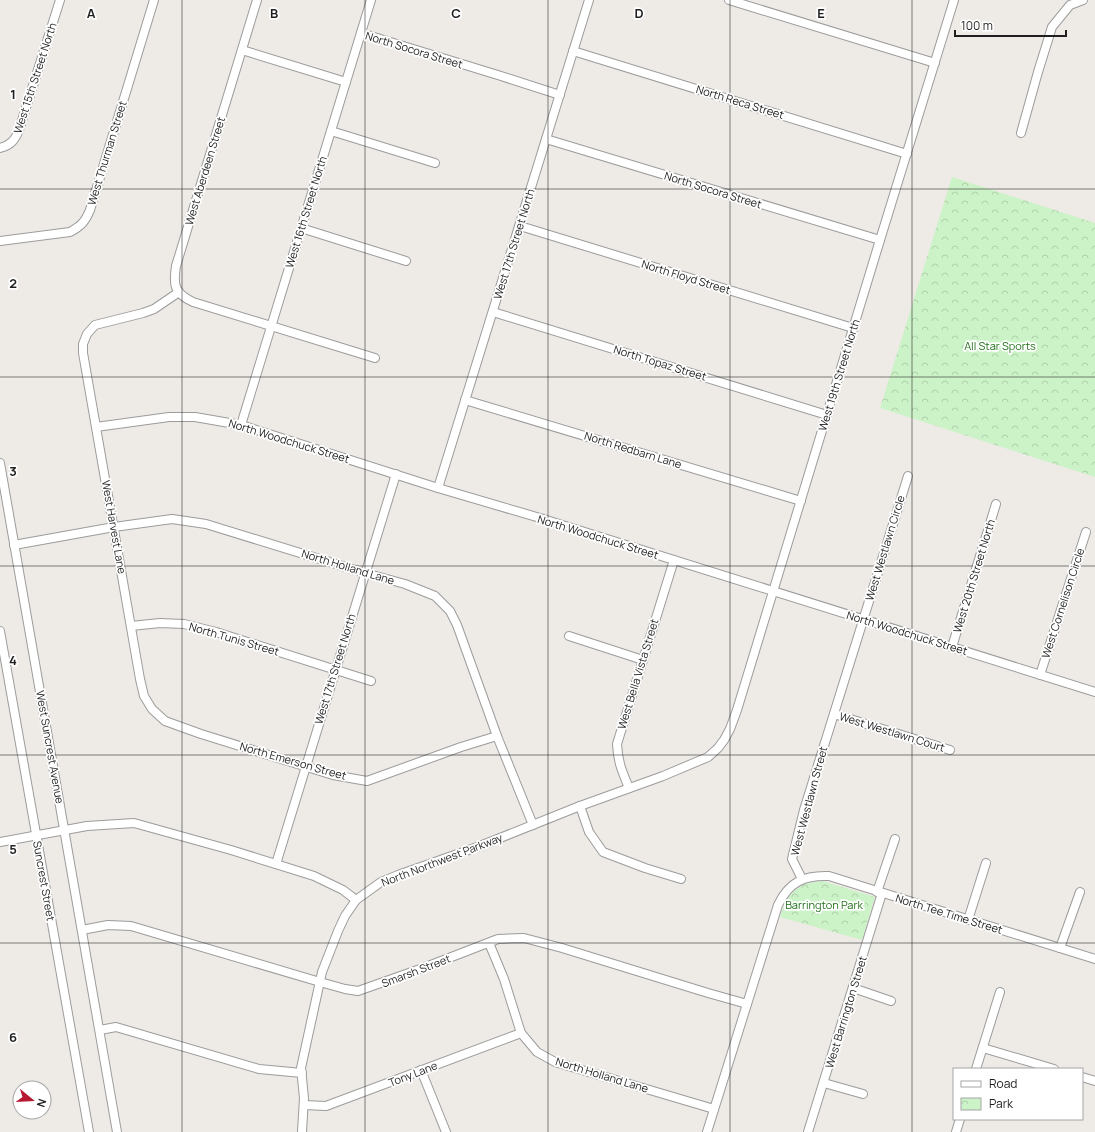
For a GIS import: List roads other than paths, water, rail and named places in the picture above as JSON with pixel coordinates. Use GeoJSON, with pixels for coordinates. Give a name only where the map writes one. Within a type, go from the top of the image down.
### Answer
{"type":"FeatureCollection","features":[{"type":"Feature","properties":{"kind":"street","name":"West 15th Street North"},"geometry":{"type":"LineString","coordinates":[[0,148],[7,146],[17,137],[60,0]]}},
{"type":"Feature","properties":{"kind":"street","name":"West Thurman Street"},"geometry":{"type":"LineString","coordinates":[[0,241],[70,232],[86,220],[154,0]]}},
{"type":"Feature","properties":{"kind":"street","name":"West Aberdeen Street"},"geometry":{"type":"LineString","coordinates":[[179,292],[175,286],[174,276],[176,266],[257,0]]}},
{"type":"Feature","properties":{"kind":"street","name":"West 16th Street North"},"geometry":{"type":"LineString","coordinates":[[241,425],[371,0]]}},
{"type":"Feature","properties":{"kind":"street","name":"West 17th Street North"},"geometry":{"type":"LineString","coordinates":[[438,488],[589,0]]}},
{"type":"Feature","properties":{"kind":"street"},"geometry":{"type":"LineString","coordinates":[[730,0],[935,63]]}},
{"type":"Feature","properties":{"kind":"street","name":"West 19th Street North"},"geometry":{"type":"LineString","coordinates":[[718,748],[730,729],[737,710],[954,0]]}},
{"type":"Feature","properties":{"kind":"street"},"geometry":{"type":"LineString","coordinates":[[1021,133],[1052,27],[1070,5],[1079,1]]}},
{"type":"Feature","properties":{"kind":"street","name":"North Socora Street"},"geometry":{"type":"LineString","coordinates":[[361,33],[560,95]]}},
{"type":"Feature","properties":{"kind":"street"},"geometry":{"type":"LineString","coordinates":[[242,50],[346,82]]}},
{"type":"Feature","properties":{"kind":"street","name":"North Reca Street"},"geometry":{"type":"LineString","coordinates":[[573,51],[907,154]]}},
{"type":"Feature","properties":{"kind":"street"},"geometry":{"type":"LineString","coordinates":[[331,131],[435,163]]}},
{"type":"Feature","properties":{"kind":"street","name":"North Socora Street"},"geometry":{"type":"LineString","coordinates":[[546,140],[880,240]]}},
{"type":"Feature","properties":{"kind":"street","name":"North Floyd Street"},"geometry":{"type":"LineString","coordinates":[[520,226],[853,328]]}},
{"type":"Feature","properties":{"kind":"street"},"geometry":{"type":"LineString","coordinates":[[301,228],[406,261]]}},
{"type":"Feature","properties":{"kind":"street"},"geometry":{"type":"LineString","coordinates":[[179,292],[193,302],[375,358]]}},
{"type":"Feature","properties":{"kind":"street","name":"West Harvest Lane"},"geometry":{"type":"LineString","coordinates":[[158,715],[152,709],[144,696],[140,679],[83,353],[83,344],[95,325],[154,309],[179,292]]}},
{"type":"Feature","properties":{"kind":"street","name":"North Topaz Street"},"geometry":{"type":"LineString","coordinates":[[493,312],[827,414]]}},
{"type":"Feature","properties":{"kind":"street","name":"North Redbarn Lane"},"geometry":{"type":"LineString","coordinates":[[465,400],[801,501]]}},
{"type":"Feature","properties":{"kind":"street","name":"North Woodchuck Street"},"geometry":{"type":"LineString","coordinates":[[96,427],[169,417],[194,417],[241,425],[438,488],[540,518],[1095,692]]}},
{"type":"Feature","properties":{"kind":"street","name":"West Suncrest Avenue"},"geometry":{"type":"LineString","coordinates":[[0,463],[117,1132]]}},
{"type":"Feature","properties":{"kind":"street","name":"West 17th Street North"},"geometry":{"type":"LineString","coordinates":[[276,864],[396,474]]}},
{"type":"Feature","properties":{"kind":"street","name":"West Westlawn Circle"},"geometry":{"type":"LineString","coordinates":[[863,620],[908,476]]}},
{"type":"Feature","properties":{"kind":"street","name":"West 20th Street North"},"geometry":{"type":"LineString","coordinates":[[952,647],[996,504]]}},
{"type":"Feature","properties":{"kind":"street","name":"North Holland Lane"},"geometry":{"type":"LineString","coordinates":[[14,545],[114,527],[172,519],[206,524],[405,584],[434,596],[450,611],[457,625],[497,736],[533,825]]}},
{"type":"Feature","properties":{"kind":"street","name":"West Cornelison Circle"},"geometry":{"type":"LineString","coordinates":[[1040,675],[1086,532]]}},
{"type":"Feature","properties":{"kind":"street","name":"West Bella Vista Street"},"geometry":{"type":"LineString","coordinates":[[629,788],[620,767],[617,744],[674,560]]}},
{"type":"Feature","properties":{"kind":"street","name":"West Westlawn Street"},"geometry":{"type":"LineString","coordinates":[[802,879],[792,859],[804,810],[863,620]]}},
{"type":"Feature","properties":{"kind":"street","name":"North Tunis Street"},"geometry":{"type":"LineString","coordinates":[[131,626],[160,623],[184,624],[216,632],[371,681]]}},
{"type":"Feature","properties":{"kind":"street","name":"Suncrest Street"},"geometry":{"type":"LineString","coordinates":[[0,631],[89,1132]]}},
{"type":"Feature","properties":{"kind":"street"},"geometry":{"type":"LineString","coordinates":[[569,636],[643,660]]}},
{"type":"Feature","properties":{"kind":"street","name":"West Westlawn Court"},"geometry":{"type":"LineString","coordinates":[[834,714],[950,750]]}},
{"type":"Feature","properties":{"kind":"street","name":"North Emerson Street"},"geometry":{"type":"LineString","coordinates":[[158,715],[165,721],[201,734],[333,775],[367,781],[461,747],[497,736]]}},
{"type":"Feature","properties":{"kind":"street","name":"North Northwest Parkway"},"geometry":{"type":"LineString","coordinates":[[356,900],[381,882],[480,846],[708,757],[718,748]]}},
{"type":"Feature","properties":{"kind":"street"},"geometry":{"type":"LineString","coordinates":[[580,806],[589,832],[603,852],[645,868],[681,879]]}},
{"type":"Feature","properties":{"kind":"street"},"geometry":{"type":"LineString","coordinates":[[0,842],[87,826],[134,823],[231,850],[314,876],[343,890],[356,900],[345,916],[322,972],[301,1068],[304,1098],[302,1132]]}},
{"type":"Feature","properties":{"kind":"street","name":"West Barrington Street"},"geometry":{"type":"LineString","coordinates":[[808,1132],[853,988],[895,839]]}},
{"type":"Feature","properties":{"kind":"street"},"geometry":{"type":"LineString","coordinates":[[968,920],[986,863]]}},
{"type":"Feature","properties":{"kind":"street","name":"North Tee Time Street"},"geometry":{"type":"LineString","coordinates":[[802,879],[816,876],[829,876],[1095,959]]}},
{"type":"Feature","properties":{"kind":"street"},"geometry":{"type":"LineString","coordinates":[[707,1132],[778,905],[786,891],[793,884],[802,879]]}},
{"type":"Feature","properties":{"kind":"street"},"geometry":{"type":"LineString","coordinates":[[1060,948],[1080,892]]}},
{"type":"Feature","properties":{"kind":"street","name":"Smarsh Street"},"geometry":{"type":"LineString","coordinates":[[82,930],[108,925],[131,926],[320,982],[358,991],[498,939],[524,938],[747,1004]]}},
{"type":"Feature","properties":{"kind":"street","name":"North Holland Lane"},"geometry":{"type":"LineString","coordinates":[[489,942],[504,979],[521,1033],[536,1052],[555,1062],[714,1109]]}},
{"type":"Feature","properties":{"kind":"street"},"geometry":{"type":"LineString","coordinates":[[853,988],[891,1000]]}},
{"type":"Feature","properties":{"kind":"street"},"geometry":{"type":"LineString","coordinates":[[976,1068],[1000,992]]}},
{"type":"Feature","properties":{"kind":"street"},"geometry":{"type":"LineString","coordinates":[[100,1030],[116,1027],[259,1069],[302,1073]]}},
{"type":"Feature","properties":{"kind":"street","name":"Tony Lane"},"geometry":{"type":"LineString","coordinates":[[304,1105],[326,1106],[521,1033]]}},
{"type":"Feature","properties":{"kind":"street"},"geometry":{"type":"LineString","coordinates":[[982,1048],[1051,1068]]}},
{"type":"Feature","properties":{"kind":"street"},"geometry":{"type":"LineString","coordinates":[[421,1070],[446,1132]]}},
{"type":"Feature","properties":{"kind":"street"},"geometry":{"type":"LineString","coordinates":[[1083,1077],[1095,1081]]}},
{"type":"Feature","properties":{"kind":"street"},"geometry":{"type":"LineString","coordinates":[[824,1082],[863,1094]]}},
{"type":"Feature","properties":{"kind":"street"},"geometry":{"type":"LineString","coordinates":[[956,1132],[960,1120]]}},
{"type":"Feature","properties":{"kind":"park label","name":"All Star Sports"},"geometry":{"type":"Point","coordinates":[1000,346]}},
{"type":"Feature","properties":{"kind":"park label","name":"Barrington Park"},"geometry":{"type":"Point","coordinates":[824,905]}}]}
